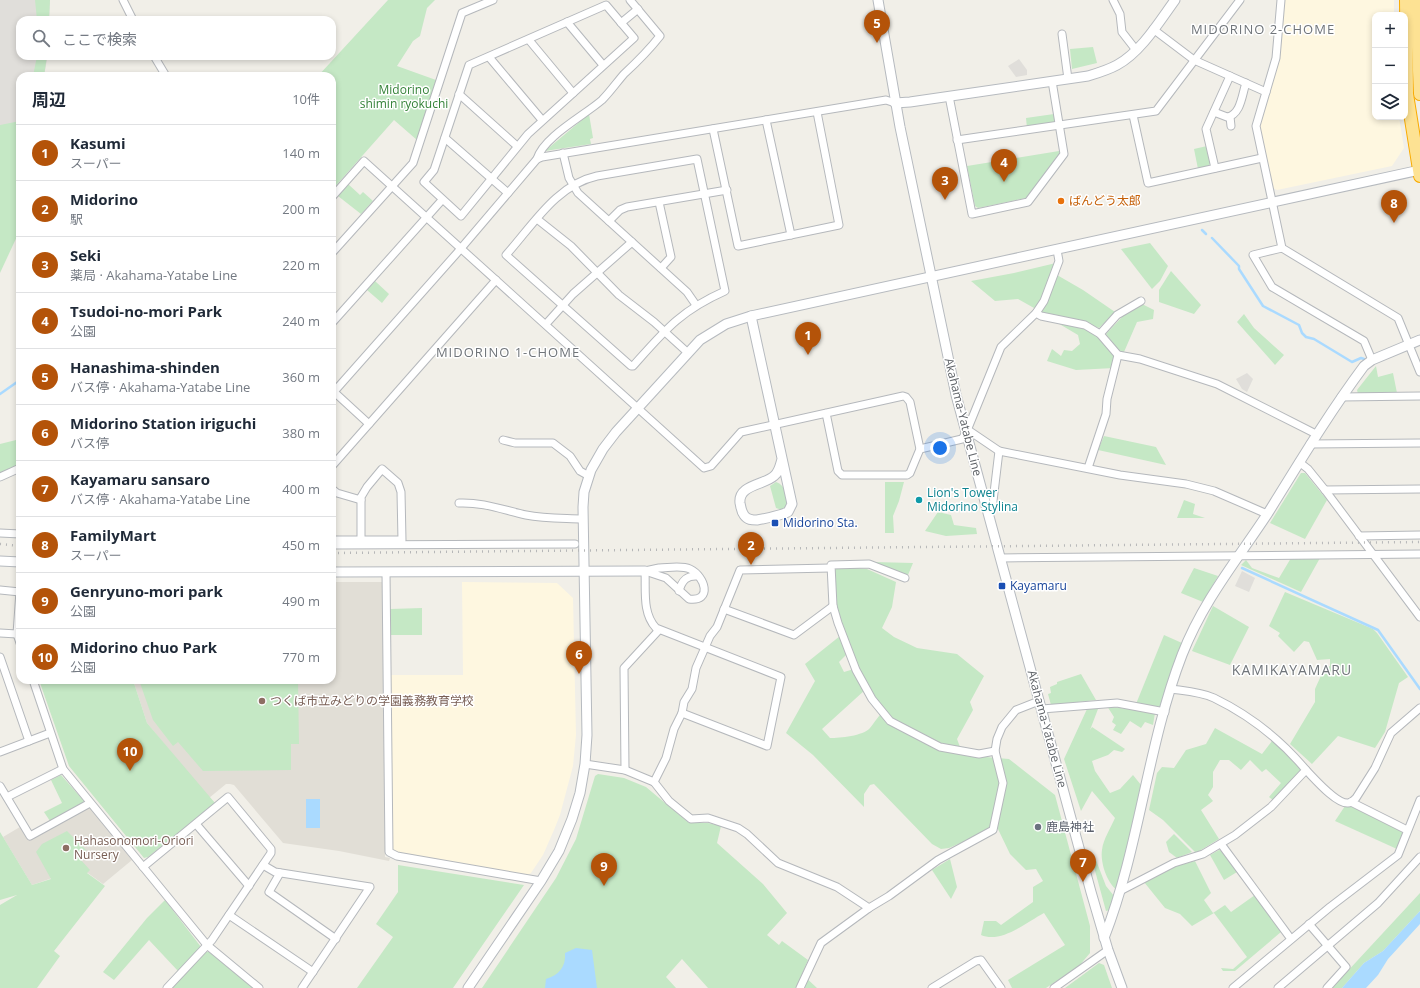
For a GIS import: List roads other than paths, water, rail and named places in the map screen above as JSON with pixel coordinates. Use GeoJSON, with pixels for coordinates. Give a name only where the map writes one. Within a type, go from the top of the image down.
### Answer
{"type":"FeatureCollection","features":[{"type":"Feature","properties":{"kind":"highway"},"geometry":{"type":"LineString","coordinates":[[1406,0],[1407,94],[1420,172]]}},
{"type":"Feature","properties":{"kind":"highway"},"geometry":{"type":"LineString","coordinates":[[1416,0],[1420,94]]}},
{"type":"Feature","properties":{"kind":"street"},"geometry":{"type":"LineString","coordinates":[[123,0],[131,16]]}},
{"type":"Feature","properties":{"kind":"street"},"geometry":{"type":"LineString","coordinates":[[336,249],[413,163],[462,13],[493,0]]}},
{"type":"Feature","properties":{"kind":"street"},"geometry":{"type":"LineString","coordinates":[[537,159],[539,152],[561,131],[602,100],[624,74],[648,52],[660,36],[630,0]]}},
{"type":"Feature","properties":{"kind":"street","name":"Akahama-Yatabe Line"},"geometry":{"type":"LineString","coordinates":[[878,0],[895,103],[931,277],[967,432],[1104,938],[1122,988]]}},
{"type":"Feature","properties":{"kind":"street"},"geometry":{"type":"LineString","coordinates":[[1113,0],[1120,14],[1122,32],[1136,50]]}},
{"type":"Feature","properties":{"kind":"street"},"geometry":{"type":"LineString","coordinates":[[336,389],[461,249],[537,159],[542,156],[886,100],[895,103],[1088,76],[1108,70],[1136,50],[1175,0]]}},
{"type":"Feature","properties":{"kind":"street"},"geometry":{"type":"LineString","coordinates":[[957,140],[1156,111],[1240,0]]}},
{"type":"Feature","properties":{"kind":"street"},"geometry":{"type":"LineString","coordinates":[[1281,0],[1276,58],[1256,126],[1282,248]]}},
{"type":"Feature","properties":{"kind":"street"},"geometry":{"type":"LineString","coordinates":[[606,5],[621,23],[634,38],[542,120],[517,146],[461,216],[424,182],[434,170],[469,65],[606,5]]}},
{"type":"Feature","properties":{"kind":"street"},"geometry":{"type":"LineString","coordinates":[[621,23],[638,9]]}},
{"type":"Feature","properties":{"kind":"street"},"geometry":{"type":"LineString","coordinates":[[568,22],[603,65]]}},
{"type":"Feature","properties":{"kind":"street"},"geometry":{"type":"LineString","coordinates":[[1153,29],[1194,60],[1266,92]]}},
{"type":"Feature","properties":{"kind":"street"},"geometry":{"type":"LineString","coordinates":[[1062,34],[1068,79]]}},
{"type":"Feature","properties":{"kind":"street"},"geometry":{"type":"LineString","coordinates":[[529,40],[573,93]]}},
{"type":"Feature","properties":{"kind":"street"},"geometry":{"type":"LineString","coordinates":[[489,57],[542,120]]}},
{"type":"Feature","properties":{"kind":"street"},"geometry":{"type":"LineString","coordinates":[[156,60],[164,72]]}},
{"type":"Feature","properties":{"kind":"street"},"geometry":{"type":"LineString","coordinates":[[1215,168],[1206,129],[1230,76]]}},
{"type":"Feature","properties":{"kind":"street"},"geometry":{"type":"LineString","coordinates":[[949,96],[972,214],[1028,202],[1064,154],[1052,81]]}},
{"type":"Feature","properties":{"kind":"street"},"geometry":{"type":"LineString","coordinates":[[1230,116],[1238,109],[1246,83]]}},
{"type":"Feature","properties":{"kind":"street"},"geometry":{"type":"LineString","coordinates":[[459,94],[517,146]]}},
{"type":"Feature","properties":{"kind":"street"},"geometry":{"type":"LineString","coordinates":[[713,129],[738,246],[839,225],[817,112]]}},
{"type":"Feature","properties":{"kind":"street"},"geometry":{"type":"LineString","coordinates":[[1214,112],[1230,116]]}},
{"type":"Feature","properties":{"kind":"street"},"geometry":{"type":"LineString","coordinates":[[1133,115],[1148,183],[1262,158]]}},
{"type":"Feature","properties":{"kind":"street"},"geometry":{"type":"LineString","coordinates":[[1230,116],[1232,126]]}},
{"type":"Feature","properties":{"kind":"street"},"geometry":{"type":"LineString","coordinates":[[766,120],[791,235]]}},
{"type":"Feature","properties":{"kind":"street"},"geometry":{"type":"LineString","coordinates":[[445,138],[508,193]]}},
{"type":"Feature","properties":{"kind":"street"},"geometry":{"type":"LineString","coordinates":[[563,153],[572,185],[585,200],[688,292],[696,305]]}},
{"type":"Feature","properties":{"kind":"street"},"geometry":{"type":"LineString","coordinates":[[697,159],[725,291],[696,305],[678,318],[664,331],[633,366],[630,366],[506,255],[557,195],[572,185],[597,176],[697,159]]}},
{"type":"Feature","properties":{"kind":"street"},"geometry":{"type":"LineString","coordinates":[[336,193],[364,162],[639,407],[652,422],[704,468],[711,466],[741,432],[774,424],[826,413],[906,397],[910,402],[920,449],[910,473],[907,475],[842,475],[838,471],[826,413]]}},
{"type":"Feature","properties":{"kind":"street"},"geometry":{"type":"LineString","coordinates":[[468,988],[541,881],[559,851],[572,819],[580,793],[585,764],[587,735],[583,519],[584,492],[589,476],[605,446],[687,352],[714,330],[732,321],[751,316],[1420,172]]}},
{"type":"Feature","properties":{"kind":"street"},"geometry":{"type":"LineString","coordinates":[[609,221],[622,208],[726,190]]}},
{"type":"Feature","properties":{"kind":"street"},"geometry":{"type":"LineString","coordinates":[[336,318],[442,200]]}},
{"type":"Feature","properties":{"kind":"street"},"geometry":{"type":"LineString","coordinates":[[659,202],[671,257],[661,268]]}},
{"type":"Feature","properties":{"kind":"street"},"geometry":{"type":"LineString","coordinates":[[537,220],[571,246],[619,295],[664,331],[687,352]]}},
{"type":"Feature","properties":{"kind":"street"},"geometry":{"type":"LineString","coordinates":[[546,324],[573,294],[598,274],[632,242]]}},
{"type":"Feature","properties":{"kind":"street"},"geometry":{"type":"LineString","coordinates":[[1372,360],[1364,341],[1272,288],[1252,255],[1282,248],[1398,318],[1420,372]]}},
{"type":"Feature","properties":{"kind":"street"},"geometry":{"type":"LineString","coordinates":[[920,449],[962,439],[967,432],[1001,347],[1036,313],[1044,301],[1059,261],[1057,250]]}},
{"type":"Feature","properties":{"kind":"street"},"geometry":{"type":"LineString","coordinates":[[336,461],[496,280]]}},
{"type":"Feature","properties":{"kind":"street"},"geometry":{"type":"LineString","coordinates":[[1100,334],[1117,315],[1141,301]]}},
{"type":"Feature","properties":{"kind":"street"},"geometry":{"type":"LineString","coordinates":[[1036,313],[1041,316],[1085,325],[1100,334],[1118,355],[1140,359],[1217,384],[1316,434]]}},
{"type":"Feature","properties":{"kind":"street"},"geometry":{"type":"LineString","coordinates":[[751,316],[792,504],[788,512],[755,520],[749,520],[743,514],[741,509],[740,500],[743,492],[773,477],[778,471],[782,459]]}},
{"type":"Feature","properties":{"kind":"street"},"geometry":{"type":"LineString","coordinates":[[1104,938],[1122,890],[1171,688],[1182,655],[1201,615],[1217,586],[1267,514],[1316,434],[1364,366],[1372,360],[1420,340]]}},
{"type":"Feature","properties":{"kind":"street"},"geometry":{"type":"LineString","coordinates":[[1088,468],[1106,414],[1118,355]]}},
{"type":"Feature","properties":{"kind":"street"},"geometry":{"type":"LineString","coordinates":[[336,395],[369,424]]}},
{"type":"Feature","properties":{"kind":"street"},"geometry":{"type":"LineString","coordinates":[[1341,397],[1420,396]]}},
{"type":"Feature","properties":{"kind":"street"},"geometry":{"type":"LineString","coordinates":[[967,432],[999,451],[1204,488],[1267,514]]}},
{"type":"Feature","properties":{"kind":"street"},"geometry":{"type":"LineString","coordinates":[[503,440],[515,443],[553,444],[570,456],[580,471],[589,476]]}},
{"type":"Feature","properties":{"kind":"street"},"geometry":{"type":"LineString","coordinates":[[1310,444],[1420,443]]}},
{"type":"Feature","properties":{"kind":"street"},"geometry":{"type":"LineString","coordinates":[[986,506],[992,505],[993,501],[999,451]]}},
{"type":"Feature","properties":{"kind":"street"},"geometry":{"type":"LineString","coordinates":[[1299,462],[1308,469],[1325,490],[1420,617]]}},
{"type":"Feature","properties":{"kind":"street"},"geometry":{"type":"LineString","coordinates":[[336,540],[361,540],[402,540],[401,492],[398,483],[382,469],[365,490],[360,500],[361,540]]}},
{"type":"Feature","properties":{"kind":"street"},"geometry":{"type":"LineString","coordinates":[[0,477],[16,470]]}},
{"type":"Feature","properties":{"kind":"street"},"geometry":{"type":"LineString","coordinates":[[773,477],[788,485]]}},
{"type":"Feature","properties":{"kind":"street"},"geometry":{"type":"LineString","coordinates":[[1325,490],[1420,489]]}},
{"type":"Feature","properties":{"kind":"street"},"geometry":{"type":"LineString","coordinates":[[336,494],[360,500]]}},
{"type":"Feature","properties":{"kind":"street"},"geometry":{"type":"LineString","coordinates":[[459,503],[472,502],[490,505],[527,515],[583,519]]}},
{"type":"Feature","properties":{"kind":"street"},"geometry":{"type":"LineString","coordinates":[[0,533],[16,534]]}},
{"type":"Feature","properties":{"kind":"street"},"geometry":{"type":"LineString","coordinates":[[1359,536],[1420,535]]}},
{"type":"Feature","properties":{"kind":"street"},"geometry":{"type":"LineString","coordinates":[[336,546],[575,544]]}},
{"type":"Feature","properties":{"kind":"street"},"geometry":{"type":"LineString","coordinates":[[1000,558],[1420,554]]}},
{"type":"Feature","properties":{"kind":"street"},"geometry":{"type":"LineString","coordinates":[[0,561],[16,562]]}},
{"type":"Feature","properties":{"kind":"street"},"geometry":{"type":"LineString","coordinates":[[905,578],[869,564],[832,563],[830,568],[833,606],[856,670],[872,699],[890,721],[940,747],[979,754],[995,751]]}},
{"type":"Feature","properties":{"kind":"street"},"geometry":{"type":"LineString","coordinates":[[336,572],[584,572],[645,571],[659,568],[684,568],[691,570],[698,576],[702,580],[705,588],[702,596],[689,599],[666,578],[645,571]]}},
{"type":"Feature","properties":{"kind":"street"},"geometry":{"type":"LineString","coordinates":[[654,782],[666,758],[674,729],[682,713],[684,702],[692,689],[696,668],[717,627],[738,573],[742,569],[830,568]]}},
{"type":"Feature","properties":{"kind":"street"},"geometry":{"type":"LineString","coordinates":[[645,571],[647,613],[651,622],[659,630],[780,677],[767,746],[682,713]]}},
{"type":"Feature","properties":{"kind":"street"},"geometry":{"type":"LineString","coordinates":[[386,572],[389,852],[397,856],[541,881]]}},
{"type":"Feature","properties":{"kind":"street"},"geometry":{"type":"LineString","coordinates":[[679,591],[683,580],[691,575],[698,576]]}},
{"type":"Feature","properties":{"kind":"street"},"geometry":{"type":"LineString","coordinates":[[0,590],[16,591]]}},
{"type":"Feature","properties":{"kind":"street"},"geometry":{"type":"LineString","coordinates":[[724,609],[794,635],[833,606]]}},
{"type":"Feature","properties":{"kind":"street"},"geometry":{"type":"LineString","coordinates":[[624,770],[624,668],[659,630]]}},
{"type":"Feature","properties":{"kind":"street"},"geometry":{"type":"LineString","coordinates":[[0,633],[16,634]]}},
{"type":"Feature","properties":{"kind":"street"},"geometry":{"type":"LineString","coordinates":[[0,657],[29,741]]}},
{"type":"Feature","properties":{"kind":"street"},"geometry":{"type":"LineString","coordinates":[[34,684],[63,769],[208,945],[260,988]]}},
{"type":"Feature","properties":{"kind":"street"},"geometry":{"type":"LineString","coordinates":[[1171,688],[1213,698],[1288,748],[1306,770],[1330,794],[1344,802],[1351,802],[1407,830]]}},
{"type":"Feature","properties":{"kind":"street"},"geometry":{"type":"LineString","coordinates":[[800,988],[820,943],[953,850],[993,830],[1003,783],[995,751],[999,732],[1016,710],[1041,705],[1117,703],[1164,712]]}},
{"type":"Feature","properties":{"kind":"street"},"geometry":{"type":"LineString","coordinates":[[1351,802],[1356,798],[1376,768],[1391,732],[1420,708]]}},
{"type":"Feature","properties":{"kind":"street"},"geometry":{"type":"LineString","coordinates":[[0,752],[50,733]]}},
{"type":"Feature","properties":{"kind":"street"},"geometry":{"type":"LineString","coordinates":[[585,764],[624,770],[654,782],[669,801],[691,819],[708,818],[738,828],[747,834],[778,862],[837,887],[869,908]]}},
{"type":"Feature","properties":{"kind":"street"},"geometry":{"type":"LineString","coordinates":[[7,797],[63,769]]}},
{"type":"Feature","properties":{"kind":"street"},"geometry":{"type":"LineString","coordinates":[[1122,890],[1174,863],[1202,854],[1221,844],[1271,807],[1306,770]]}},
{"type":"Feature","properties":{"kind":"street"},"geometry":{"type":"LineString","coordinates":[[0,786],[30,836],[90,803]]}},
{"type":"Feature","properties":{"kind":"street"},"geometry":{"type":"LineString","coordinates":[[143,867],[228,797],[271,849],[271,854],[208,945],[167,988]]}},
{"type":"Feature","properties":{"kind":"street"},"geometry":{"type":"LineString","coordinates":[[1233,988],[1309,924],[1398,855],[1420,800]]}},
{"type":"Feature","properties":{"kind":"street"},"geometry":{"type":"LineString","coordinates":[[196,824],[249,886]]}},
{"type":"Feature","properties":{"kind":"street"},"geometry":{"type":"LineString","coordinates":[[1221,844],[1291,939]]}},
{"type":"Feature","properties":{"kind":"street"},"geometry":{"type":"LineString","coordinates":[[1278,988],[1378,903],[1420,857]]}},
{"type":"Feature","properties":{"kind":"street"},"geometry":{"type":"LineString","coordinates":[[263,865],[280,873],[370,887],[302,988]]}},
{"type":"Feature","properties":{"kind":"street"},"geometry":{"type":"LineString","coordinates":[[280,873],[269,892],[336,939]]}},
{"type":"Feature","properties":{"kind":"street"},"geometry":{"type":"LineString","coordinates":[[229,915],[313,972]]}},
{"type":"Feature","properties":{"kind":"street"},"geometry":{"type":"LineString","coordinates":[[1309,924],[1346,967],[1327,988]]}},
{"type":"Feature","properties":{"kind":"street"},"geometry":{"type":"LineString","coordinates":[[1054,988],[1108,950]]}},
{"type":"Feature","properties":{"kind":"street"},"geometry":{"type":"LineString","coordinates":[[932,988],[976,961],[981,960],[1001,988]]}},
{"type":"Feature","properties":{"kind":"water"},"geometry":{"type":"Polygon","coordinates":[[[306,799],[320,799],[320,828],[306,828],[306,799]]]}},
{"type":"Feature","properties":{"kind":"water"},"geometry":{"type":"Polygon","coordinates":[[[1420,911],[1420,924],[1388,959],[1378,975],[1366,988],[1342,988],[1364,963],[1383,951],[1420,911]]]}},
{"type":"Feature","properties":{"kind":"water"},"geometry":{"type":"Polygon","coordinates":[[[576,948],[592,950],[597,988],[545,988],[546,979],[555,975],[561,970],[565,953],[576,948]]]}},
{"type":"Feature","properties":{"kind":"waterway"},"geometry":{"type":"LineString","coordinates":[[1202,230],[1206,234]]}},
{"type":"Feature","properties":{"kind":"waterway"},"geometry":{"type":"LineString","coordinates":[[1212,238],[1239,266],[1239,269],[1263,306],[1299,325],[1302,333],[1306,337],[1314,339],[1352,362],[1361,358],[1364,359]]}},
{"type":"Feature","properties":{"kind":"waterway"},"geometry":{"type":"LineString","coordinates":[[0,394],[16,383]]}},
{"type":"Feature","properties":{"kind":"waterway"},"geometry":{"type":"LineString","coordinates":[[1242,568],[1378,630],[1420,689]]}},
{"type":"Feature","properties":{"kind":"railway"},"geometry":{"type":"LineString","coordinates":[[336,553],[1420,542]]}},
{"type":"Feature","properties":{"kind":"railway"},"geometry":{"type":"LineString","coordinates":[[0,544],[16,546]]}},
{"type":"Feature","properties":{"kind":"place","name":"Hanashima-shinden"},"geometry":{"type":"Point","coordinates":[877,43]}},
{"type":"Feature","properties":{"kind":"place","name":"Tsudoi-no-mori Park"},"geometry":{"type":"Point","coordinates":[1004,182]}},
{"type":"Feature","properties":{"kind":"place","name":"Seki"},"geometry":{"type":"Point","coordinates":[945,200]}},
{"type":"Feature","properties":{"kind":"place","name":"ばんどう太郎"},"geometry":{"type":"Point","coordinates":[1061,201]}},
{"type":"Feature","properties":{"kind":"place","name":"FamilyMart"},"geometry":{"type":"Point","coordinates":[1394,223]}},
{"type":"Feature","properties":{"kind":"place","name":"Kasumi"},"geometry":{"type":"Point","coordinates":[808,355]}},
{"type":"Feature","properties":{"kind":"place","name":"Lion's Tower Midorino Stylina"},"geometry":{"type":"Point","coordinates":[919,500]}},
{"type":"Feature","properties":{"kind":"place","name":"Midorino Sta."},"geometry":{"type":"Point","coordinates":[775,523]}},
{"type":"Feature","properties":{"kind":"place","name":"Midorino"},"geometry":{"type":"Point","coordinates":[751,565]}},
{"type":"Feature","properties":{"kind":"place","name":"Kayamaru"},"geometry":{"type":"Point","coordinates":[1002,586]}},
{"type":"Feature","properties":{"kind":"place","name":"Midorino Station iriguchi"},"geometry":{"type":"Point","coordinates":[579,674]}},
{"type":"Feature","properties":{"kind":"place","name":"つくば市立みどりの学園義務教育学校"},"geometry":{"type":"Point","coordinates":[262,701]}},
{"type":"Feature","properties":{"kind":"place","name":"Midorino chuo Park"},"geometry":{"type":"Point","coordinates":[130,771]}},
{"type":"Feature","properties":{"kind":"place","name":"鹿島神社"},"geometry":{"type":"Point","coordinates":[1038,827]}},
{"type":"Feature","properties":{"kind":"place","name":"Hahasonomori-Oriori Nursery"},"geometry":{"type":"Point","coordinates":[66,848]}},
{"type":"Feature","properties":{"kind":"place","name":"Kayamaru sansaro"},"geometry":{"type":"Point","coordinates":[1083,882]}},
{"type":"Feature","properties":{"kind":"place","name":"Genryuno-mori park"},"geometry":{"type":"Point","coordinates":[604,886]}},
{"type":"Feature","properties":{"kind":"district","name":"MIDORINO 2-CHOME"},"geometry":{"type":"Point","coordinates":[1263,29]}},
{"type":"Feature","properties":{"kind":"district","name":"MIDORINO 1-CHOME"},"geometry":{"type":"Point","coordinates":[508,352]}},
{"type":"Feature","properties":{"kind":"district","name":"KAMIKAYAMARU"},"geometry":{"type":"Point","coordinates":[1292,670]}},
{"type":"Feature","properties":{"kind":"park label","name":"Midorino shimin ryokuchi"},"geometry":{"type":"Point","coordinates":[404,97]}}]}
